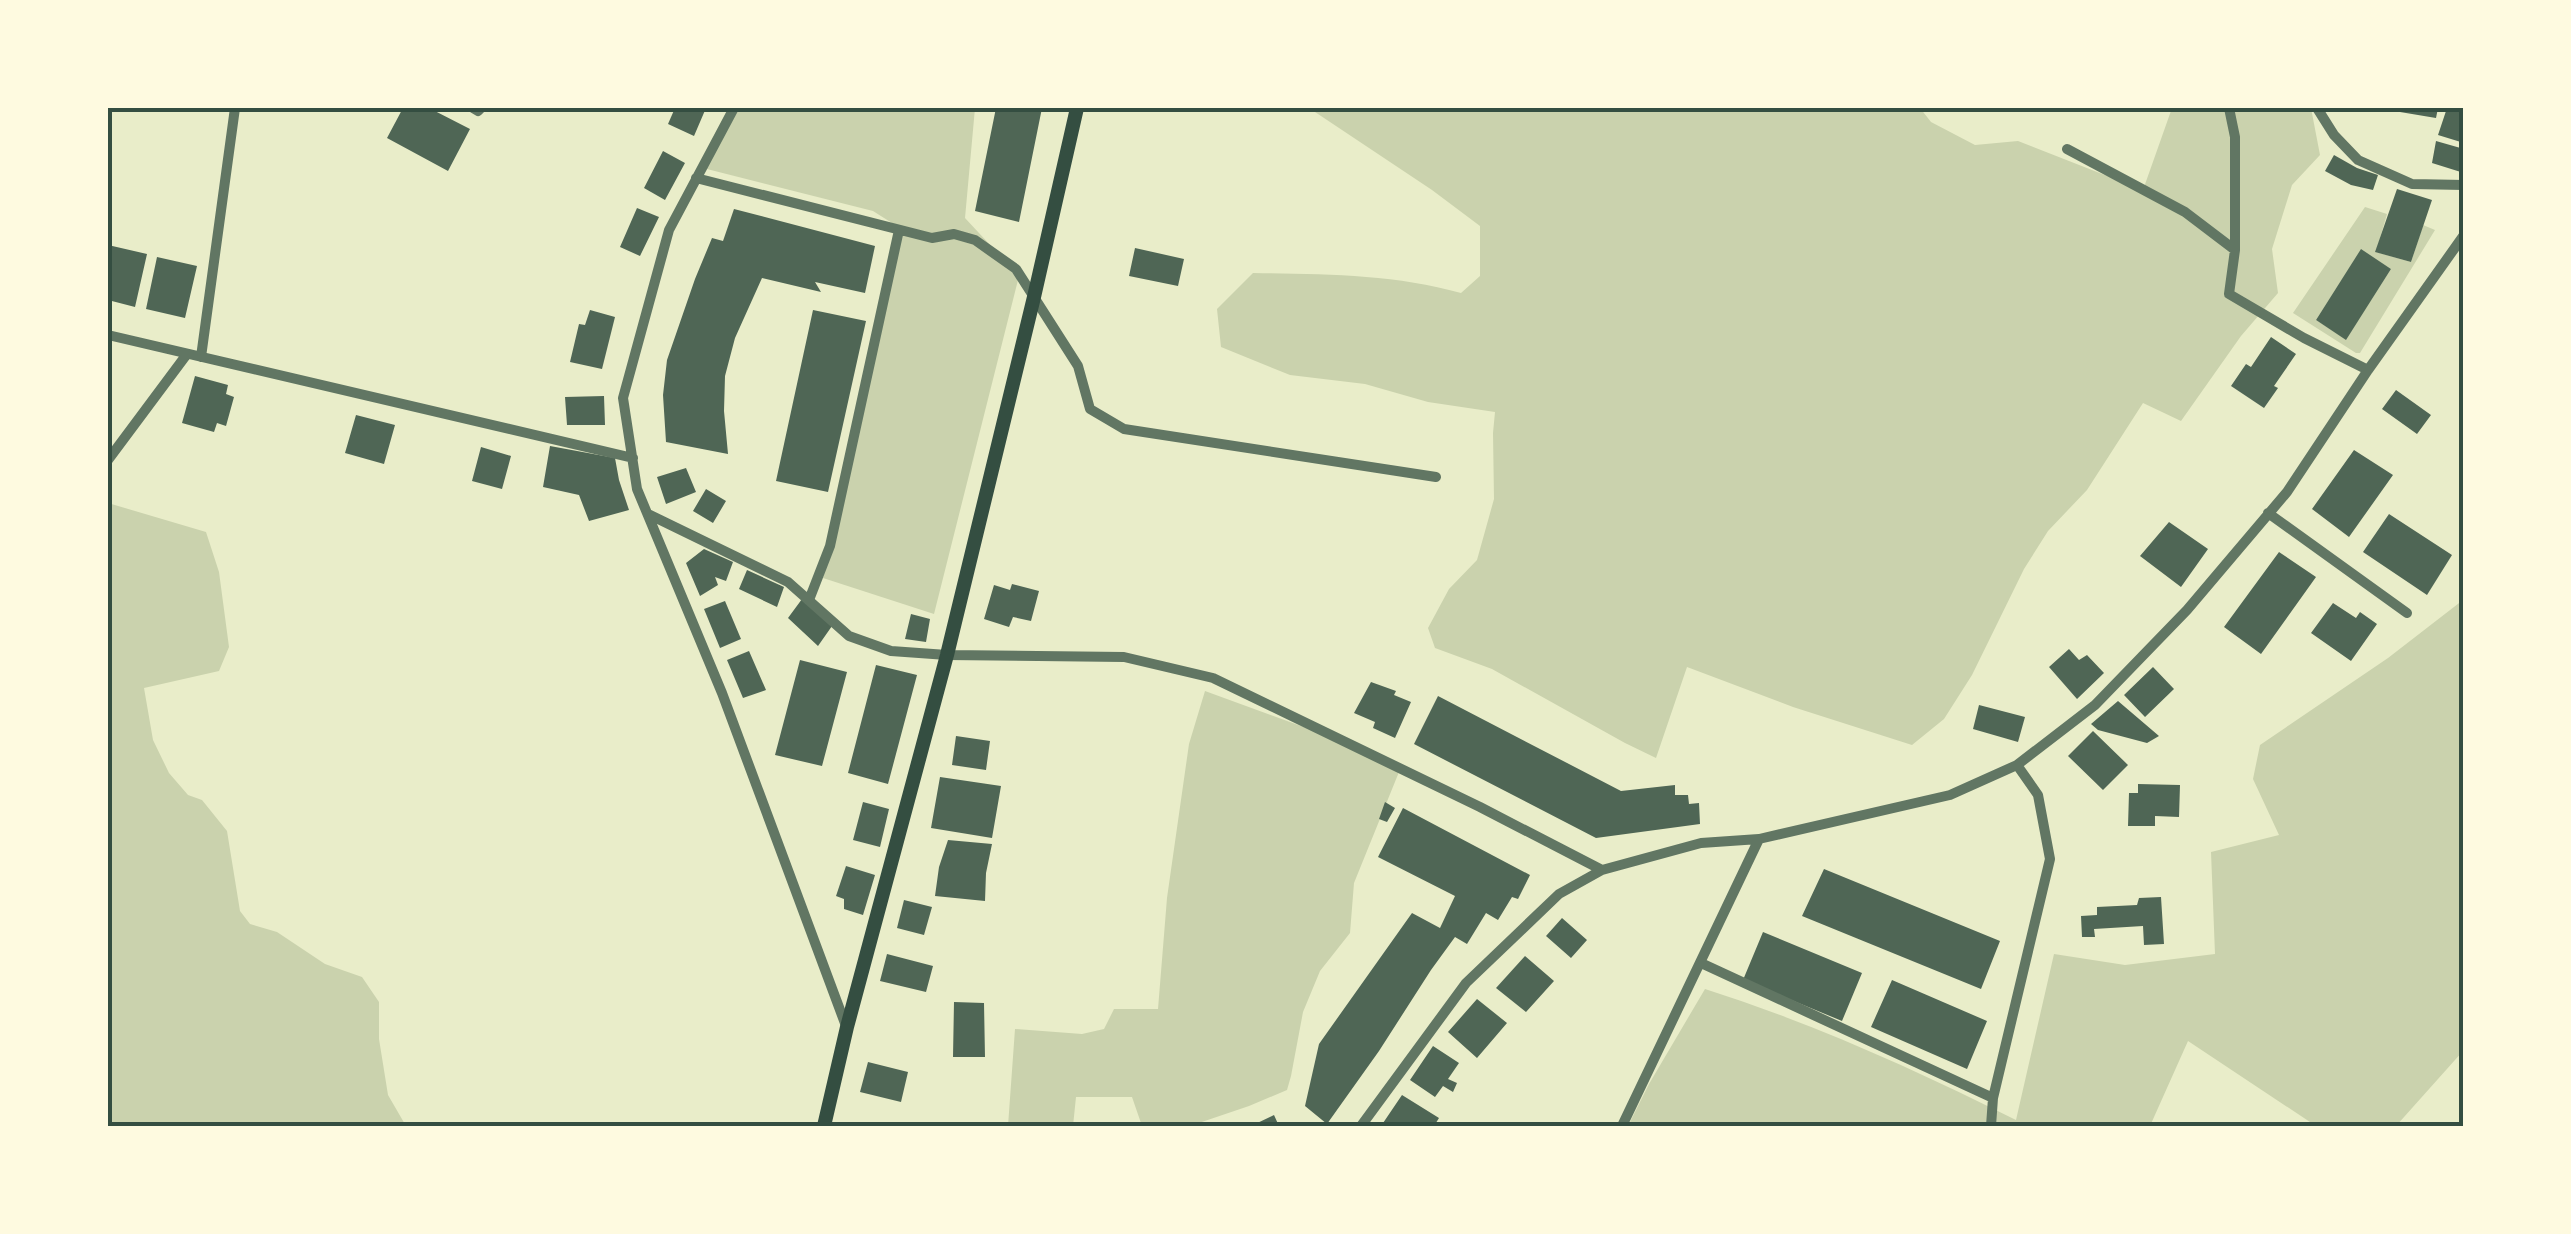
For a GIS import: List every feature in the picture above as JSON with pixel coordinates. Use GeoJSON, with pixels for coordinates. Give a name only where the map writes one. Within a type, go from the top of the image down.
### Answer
{"type":"FeatureCollection","features":[{"type":"Feature","properties":{"kind":"main road"},"geometry":{"type":"LineString","coordinates":[[824,1126],[947,655],[1076,108]]}},
{"type":"Feature","properties":{"kind":"street"},"geometry":{"type":"LineString","coordinates":[[200,357],[235,108]]}},
{"type":"Feature","properties":{"kind":"street"},"geometry":{"type":"LineString","coordinates":[[473,108],[481,108]]}},
{"type":"Feature","properties":{"kind":"street"},"geometry":{"type":"LineString","coordinates":[[734,108],[669,230],[623,398],[638,490],[722,693],[847,1027]]}},
{"type":"Feature","properties":{"kind":"street"},"geometry":{"type":"LineString","coordinates":[[2230,108],[2235,137],[2235,250],[2229,294],[2368,370]]}},
{"type":"Feature","properties":{"kind":"street"},"geometry":{"type":"LineString","coordinates":[[2318,108],[2334,135],[2358,160],[2412,184],[2464,185]]}},
{"type":"Feature","properties":{"kind":"street"},"geometry":{"type":"LineString","coordinates":[[2067,149],[2186,212],[2235,250]]}},
{"type":"Feature","properties":{"kind":"street"},"geometry":{"type":"LineString","coordinates":[[696,178],[932,238],[954,234],[974,240],[1016,268],[1078,366],[1090,408],[1124,429],[1436,477]]}},
{"type":"Feature","properties":{"kind":"street"},"geometry":{"type":"LineString","coordinates":[[809,600],[830,546],[899,230]]}},
{"type":"Feature","properties":{"kind":"street"},"geometry":{"type":"LineString","coordinates":[[1361,1126],[1466,983],[1559,894],[1602,870],[1701,843],[1760,839],[1950,795],[2017,765],[2095,706],[2187,610],[2287,492],[2464,235]]}},
{"type":"Feature","properties":{"kind":"street"},"geometry":{"type":"LineString","coordinates":[[108,335],[633,458]]}},
{"type":"Feature","properties":{"kind":"street"},"geometry":{"type":"LineString","coordinates":[[108,460],[187,354]]}},
{"type":"Feature","properties":{"kind":"street"},"geometry":{"type":"LineString","coordinates":[[648,514],[788,582],[849,636],[890,651],[1124,656],[1213,678],[1602,870]]}},
{"type":"Feature","properties":{"kind":"street"},"geometry":{"type":"LineString","coordinates":[[2268,514],[2407,612]]}},
{"type":"Feature","properties":{"kind":"street"},"geometry":{"type":"LineString","coordinates":[[1991,1126],[1993,1098],[2050,859],[2038,795],[2017,765]]}},
{"type":"Feature","properties":{"kind":"street"},"geometry":{"type":"LineString","coordinates":[[1622,1126],[1760,839]]}},
{"type":"Feature","properties":{"kind":"street"},"geometry":{"type":"LineString","coordinates":[[1701,963],[1993,1098]]}},
{"type":"Feature","properties":{"kind":"green space"},"geometry":{"type":"Polygon","coordinates":[[[728,108],[975,108],[965,218],[1019,276],[934,614],[823,578],[867,361],[903,230],[873,211],[699,167],[728,108]]]}},
{"type":"Feature","properties":{"kind":"green space"},"geometry":{"type":"Polygon","coordinates":[[[1309,108],[1920,108],[1931,122],[1975,145],[2018,141],[2143,190],[2172,108],[2311,108],[2320,155],[2292,185],[2272,249],[2278,293],[2241,336],[2181,421],[2143,403],[2087,490],[2048,531],[2024,569],[1972,675],[1944,719],[1912,745],[1793,707],[1687,667],[1656,758],[1492,669],[1435,648],[1428,628],[1449,589],[1477,560],[1494,499],[1495,412],[1428,402],[1365,384],[1290,375],[1221,347],[1217,309],[1253,273],[1384,279],[1461,293],[1480,276],[1480,226],[1309,108]]]}},
{"type":"Feature","properties":{"kind":"green space"},"geometry":{"type":"Polygon","coordinates":[[[2365,207],[2387,214],[2376,252],[2411,262],[2423,225],[2435,230],[2360,353],[2293,313],[2365,207]],[[2361,250],[2316,320],[2346,339],[2391,269],[2361,250]]]}},
{"type":"Feature","properties":{"kind":"green space"},"geometry":{"type":"Polygon","coordinates":[[[108,503],[206,532],[219,572],[229,647],[219,671],[144,688],[153,740],[169,773],[188,795],[202,800],[227,831],[240,911],[250,924],[277,932],[325,964],[362,977],[379,1002],[379,1039],[388,1095],[406,1126],[108,1126],[108,503]]]}},
{"type":"Feature","properties":{"kind":"green space"},"geometry":{"type":"Polygon","coordinates":[[[2463,600],[2463,1051],[2396,1126],[2316,1126],[2188,1041],[2150,1126],[1628,1126],[1705,989],[1863,1048],[2016,1120],[2054,954],[2125,965],[2215,954],[2211,852],[2279,835],[2253,779],[2260,745],[2388,658],[2463,600]]]}},
{"type":"Feature","properties":{"kind":"green space"},"geometry":{"type":"Polygon","coordinates":[[[1205,691],[1401,767],[1354,883],[1350,933],[1320,971],[1303,1012],[1287,1090],[1190,1126],[1142,1126],[1132,1097],[1076,1097],[1073,1126],[1008,1126],[1015,1029],[1082,1034],[1104,1029],[1114,1009],[1158,1009],[1167,898],[1189,744],[1205,691]]]}},
{"type":"Feature","properties":{"kind":"building"},"geometry":{"type":"Polygon","coordinates":[[[403,108],[429,108],[470,129],[448,171],[387,138],[403,108]]]}},
{"type":"Feature","properties":{"kind":"building"},"geometry":{"type":"Polygon","coordinates":[[[675,108],[706,108],[694,136],[668,124],[675,108]]]}},
{"type":"Feature","properties":{"kind":"building"},"geometry":{"type":"Polygon","coordinates":[[[996,108],[1042,108],[1019,222],[975,211],[996,108]]]}},
{"type":"Feature","properties":{"kind":"building"},"geometry":{"type":"Polygon","coordinates":[[[2388,108],[2438,108],[2436,118],[2388,108]]]}},
{"type":"Feature","properties":{"kind":"building"},"geometry":{"type":"Polygon","coordinates":[[[2447,108],[2464,111],[2464,143],[2438,135],[2447,108]]]}},
{"type":"Feature","properties":{"kind":"building"},"geometry":{"type":"Polygon","coordinates":[[[2436,141],[2464,149],[2464,173],[2432,163],[2436,141]]]}},
{"type":"Feature","properties":{"kind":"building"},"geometry":{"type":"Polygon","coordinates":[[[663,151],[685,163],[665,200],[644,188],[663,151]]]}},
{"type":"Feature","properties":{"kind":"building"},"geometry":{"type":"Polygon","coordinates":[[[2334,155],[2378,175],[2373,190],[2351,185],[2325,171],[2334,155]]]}},
{"type":"Feature","properties":{"kind":"building"},"geometry":{"type":"Polygon","coordinates":[[[2397,189],[2432,200],[2411,262],[2375,252],[2397,189]]]}},
{"type":"Feature","properties":{"kind":"building"},"geometry":{"type":"Polygon","coordinates":[[[637,208],[659,217],[640,256],[620,247],[637,208]]]}},
{"type":"Feature","properties":{"kind":"building"},"geometry":{"type":"Polygon","coordinates":[[[734,209],[875,246],[865,293],[815,282],[821,292],[762,278],[735,338],[725,376],[728,454],[666,442],[663,395],[667,360],[695,279],[712,238],[723,241],[734,209]]]}},
{"type":"Feature","properties":{"kind":"building"},"geometry":{"type":"Polygon","coordinates":[[[108,245],[147,254],[135,307],[108,300],[108,245]]]}},
{"type":"Feature","properties":{"kind":"building"},"geometry":{"type":"Polygon","coordinates":[[[1135,248],[1184,259],[1178,286],[1129,276],[1135,248]]]}},
{"type":"Feature","properties":{"kind":"building"},"geometry":{"type":"Polygon","coordinates":[[[2361,249],[2391,269],[2346,340],[2316,320],[2361,249]]]}},
{"type":"Feature","properties":{"kind":"building"},"geometry":{"type":"Polygon","coordinates":[[[157,257],[197,266],[185,318],[146,309],[157,257]]]}},
{"type":"Feature","properties":{"kind":"building"},"geometry":{"type":"Polygon","coordinates":[[[590,310],[615,317],[602,369],[570,362],[579,324],[585,325],[590,310]]]}},
{"type":"Feature","properties":{"kind":"building"},"geometry":{"type":"Polygon","coordinates":[[[813,310],[866,321],[828,492],[776,481],[813,310]]]}},
{"type":"Feature","properties":{"kind":"building"},"geometry":{"type":"Polygon","coordinates":[[[2271,337],[2296,354],[2264,408],[2231,386],[2246,364],[2251,367],[2271,337]]]}},
{"type":"Feature","properties":{"kind":"building"},"geometry":{"type":"Polygon","coordinates":[[[195,376],[228,385],[226,394],[234,397],[226,426],[217,423],[214,432],[182,423],[195,376]]]}},
{"type":"Feature","properties":{"kind":"building"},"geometry":{"type":"Polygon","coordinates":[[[2396,390],[2431,415],[2417,434],[2382,409],[2396,390]]]}},
{"type":"Feature","properties":{"kind":"building"},"geometry":{"type":"Polygon","coordinates":[[[604,396],[605,425],[567,425],[565,397],[604,396]]]}},
{"type":"Feature","properties":{"kind":"building"},"geometry":{"type":"Polygon","coordinates":[[[356,415],[395,425],[384,464],[345,453],[356,415]]]}},
{"type":"Feature","properties":{"kind":"building"},"geometry":{"type":"Polygon","coordinates":[[[550,446],[615,458],[629,510],[589,521],[579,495],[543,487],[550,446]]]}},
{"type":"Feature","properties":{"kind":"building"},"geometry":{"type":"Polygon","coordinates":[[[481,447],[511,456],[502,489],[472,481],[481,447]]]}},
{"type":"Feature","properties":{"kind":"building"},"geometry":{"type":"Polygon","coordinates":[[[2354,450],[2393,475],[2349,537],[2312,509],[2354,450]]]}},
{"type":"Feature","properties":{"kind":"building"},"geometry":{"type":"Polygon","coordinates":[[[686,468],[696,492],[666,504],[657,477],[686,468]]]}},
{"type":"Feature","properties":{"kind":"building"},"geometry":{"type":"Polygon","coordinates":[[[706,489],[726,501],[713,523],[693,511],[706,489]]]}},
{"type":"Feature","properties":{"kind":"building"},"geometry":{"type":"Polygon","coordinates":[[[2389,514],[2452,555],[2427,595],[2363,552],[2389,514]]]}},
{"type":"Feature","properties":{"kind":"building"},"geometry":{"type":"Polygon","coordinates":[[[2169,522],[2208,549],[2181,587],[2140,556],[2169,522]]]}},
{"type":"Feature","properties":{"kind":"building"},"geometry":{"type":"Polygon","coordinates":[[[704,549],[733,562],[726,581],[715,577],[718,585],[700,596],[686,563],[704,549]]]}},
{"type":"Feature","properties":{"kind":"building"},"geometry":{"type":"Polygon","coordinates":[[[2279,552],[2316,577],[2261,654],[2224,627],[2279,552]]]}},
{"type":"Feature","properties":{"kind":"building"},"geometry":{"type":"Polygon","coordinates":[[[747,570],[784,587],[777,607],[739,589],[747,570]]]}},
{"type":"Feature","properties":{"kind":"building"},"geometry":{"type":"Polygon","coordinates":[[[1012,584],[1039,591],[1031,621],[1013,617],[1009,627],[984,619],[994,585],[1010,590],[1012,584]]]}},
{"type":"Feature","properties":{"kind":"building"},"geometry":{"type":"Polygon","coordinates":[[[802,599],[832,626],[818,646],[788,618],[802,599]]]}},
{"type":"Feature","properties":{"kind":"building"},"geometry":{"type":"Polygon","coordinates":[[[725,601],[741,639],[720,648],[704,609],[725,601]]]}},
{"type":"Feature","properties":{"kind":"building"},"geometry":{"type":"Polygon","coordinates":[[[2333,603],[2356,618],[2360,612],[2377,624],[2351,661],[2311,633],[2333,603]]]}},
{"type":"Feature","properties":{"kind":"building"},"geometry":{"type":"Polygon","coordinates":[[[911,614],[930,619],[926,642],[905,639],[911,614]]]}},
{"type":"Feature","properties":{"kind":"building"},"geometry":{"type":"Polygon","coordinates":[[[2069,649],[2079,660],[2087,655],[2104,673],[2077,699],[2049,667],[2069,649]]]}},
{"type":"Feature","properties":{"kind":"building"},"geometry":{"type":"Polygon","coordinates":[[[749,651],[766,690],[743,698],[727,660],[749,651]]]}},
{"type":"Feature","properties":{"kind":"building"},"geometry":{"type":"Polygon","coordinates":[[[800,660],[847,672],[822,766],[775,755],[800,660]]]}},
{"type":"Feature","properties":{"kind":"building"},"geometry":{"type":"Polygon","coordinates":[[[876,665],[917,675],[888,784],[848,773],[876,665]]]}},
{"type":"Feature","properties":{"kind":"building"},"geometry":{"type":"Polygon","coordinates":[[[2153,667],[2174,689],[2145,717],[2124,695],[2153,667]]]}},
{"type":"Feature","properties":{"kind":"building"},"geometry":{"type":"Polygon","coordinates":[[[1371,682],[1396,691],[1394,695],[1411,702],[1395,738],[1373,728],[1375,722],[1354,713],[1371,682]]]}},
{"type":"Feature","properties":{"kind":"building"},"geometry":{"type":"Polygon","coordinates":[[[1438,696],[1621,791],[1675,785],[1675,795],[1688,795],[1689,804],[1699,803],[1700,824],[1596,838],[1414,744],[1438,696]]]}},
{"type":"Feature","properties":{"kind":"building"},"geometry":{"type":"Polygon","coordinates":[[[2118,701],[2159,736],[2147,743],[2098,730],[2091,724],[2118,701]]]}},
{"type":"Feature","properties":{"kind":"building"},"geometry":{"type":"Polygon","coordinates":[[[1979,705],[2025,717],[2018,742],[1973,729],[1979,705]]]}},
{"type":"Feature","properties":{"kind":"building"},"geometry":{"type":"Polygon","coordinates":[[[2093,731],[2128,765],[2103,790],[2068,756],[2093,731]]]}},
{"type":"Feature","properties":{"kind":"building"},"geometry":{"type":"Polygon","coordinates":[[[956,736],[990,741],[986,770],[952,765],[956,736]]]}},
{"type":"Feature","properties":{"kind":"building"},"geometry":{"type":"Polygon","coordinates":[[[940,777],[1001,786],[992,838],[931,828],[940,777]]]}},
{"type":"Feature","properties":{"kind":"building"},"geometry":{"type":"Polygon","coordinates":[[[2138,784],[2180,785],[2179,817],[2155,816],[2155,826],[2128,826],[2129,793],[2138,793],[2138,784]]]}},
{"type":"Feature","properties":{"kind":"building"},"geometry":{"type":"Polygon","coordinates":[[[863,802],[889,809],[880,847],[853,840],[863,802]]]}},
{"type":"Feature","properties":{"kind":"building"},"geometry":{"type":"Polygon","coordinates":[[[1385,802],[1395,808],[1387,822],[1379,819],[1385,802]]]}},
{"type":"Feature","properties":{"kind":"building"},"geometry":{"type":"Polygon","coordinates":[[[1403,808],[1530,875],[1518,899],[1512,897],[1498,920],[1486,913],[1467,944],[1455,937],[1327,1124],[1305,1106],[1319,1044],[1412,913],[1440,928],[1455,896],[1378,857],[1403,808]]]}},
{"type":"Feature","properties":{"kind":"building"},"geometry":{"type":"Polygon","coordinates":[[[948,840],[992,844],[985,901],[935,896],[948,840]]]}},
{"type":"Feature","properties":{"kind":"building"},"geometry":{"type":"Polygon","coordinates":[[[846,866],[875,875],[863,915],[844,909],[844,899],[836,896],[846,866]]]}},
{"type":"Feature","properties":{"kind":"building"},"geometry":{"type":"Polygon","coordinates":[[[1824,869],[2000,941],[1981,989],[1802,916],[1824,869]]]}},
{"type":"Feature","properties":{"kind":"building"},"geometry":{"type":"Polygon","coordinates":[[[2161,897],[2164,944],[2144,945],[2143,926],[2094,929],[2095,937],[2082,937],[2081,916],[2097,915],[2097,907],[2137,905],[2139,898],[2161,897]]]}},
{"type":"Feature","properties":{"kind":"building"},"geometry":{"type":"Polygon","coordinates":[[[904,900],[932,907],[924,935],[897,928],[904,900]]]}},
{"type":"Feature","properties":{"kind":"building"},"geometry":{"type":"Polygon","coordinates":[[[1562,918],[1587,940],[1571,958],[1546,936],[1562,918]]]}},
{"type":"Feature","properties":{"kind":"building"},"geometry":{"type":"Polygon","coordinates":[[[1763,932],[1862,973],[1842,1021],[1743,980],[1763,932]]]}},
{"type":"Feature","properties":{"kind":"building"},"geometry":{"type":"Polygon","coordinates":[[[887,954],[933,966],[926,992],[880,981],[887,954]]]}},
{"type":"Feature","properties":{"kind":"building"},"geometry":{"type":"Polygon","coordinates":[[[1525,956],[1554,981],[1526,1012],[1496,988],[1525,956]]]}},
{"type":"Feature","properties":{"kind":"building"},"geometry":{"type":"Polygon","coordinates":[[[1892,980],[1987,1021],[1967,1069],[1871,1027],[1892,980]]]}},
{"type":"Feature","properties":{"kind":"building"},"geometry":{"type":"Polygon","coordinates":[[[1477,999],[1507,1023],[1477,1058],[1448,1032],[1477,999]]]}},
{"type":"Feature","properties":{"kind":"building"},"geometry":{"type":"Polygon","coordinates":[[[954,1002],[984,1003],[985,1057],[953,1057],[954,1002]]]}},
{"type":"Feature","properties":{"kind":"building"},"geometry":{"type":"Polygon","coordinates":[[[1433,1046],[1459,1063],[1448,1079],[1457,1083],[1453,1092],[1443,1086],[1435,1097],[1410,1080],[1433,1046]]]}},
{"type":"Feature","properties":{"kind":"building"},"geometry":{"type":"Polygon","coordinates":[[[868,1062],[908,1072],[901,1102],[860,1092],[868,1062]]]}},
{"type":"Feature","properties":{"kind":"building"},"geometry":{"type":"Polygon","coordinates":[[[1402,1095],[1439,1118],[1434,1126],[1381,1126],[1402,1095]]]}},
{"type":"Feature","properties":{"kind":"building"},"geometry":{"type":"Polygon","coordinates":[[[1274,1115],[1279,1126],[1251,1126],[1274,1115]]]}}]}
